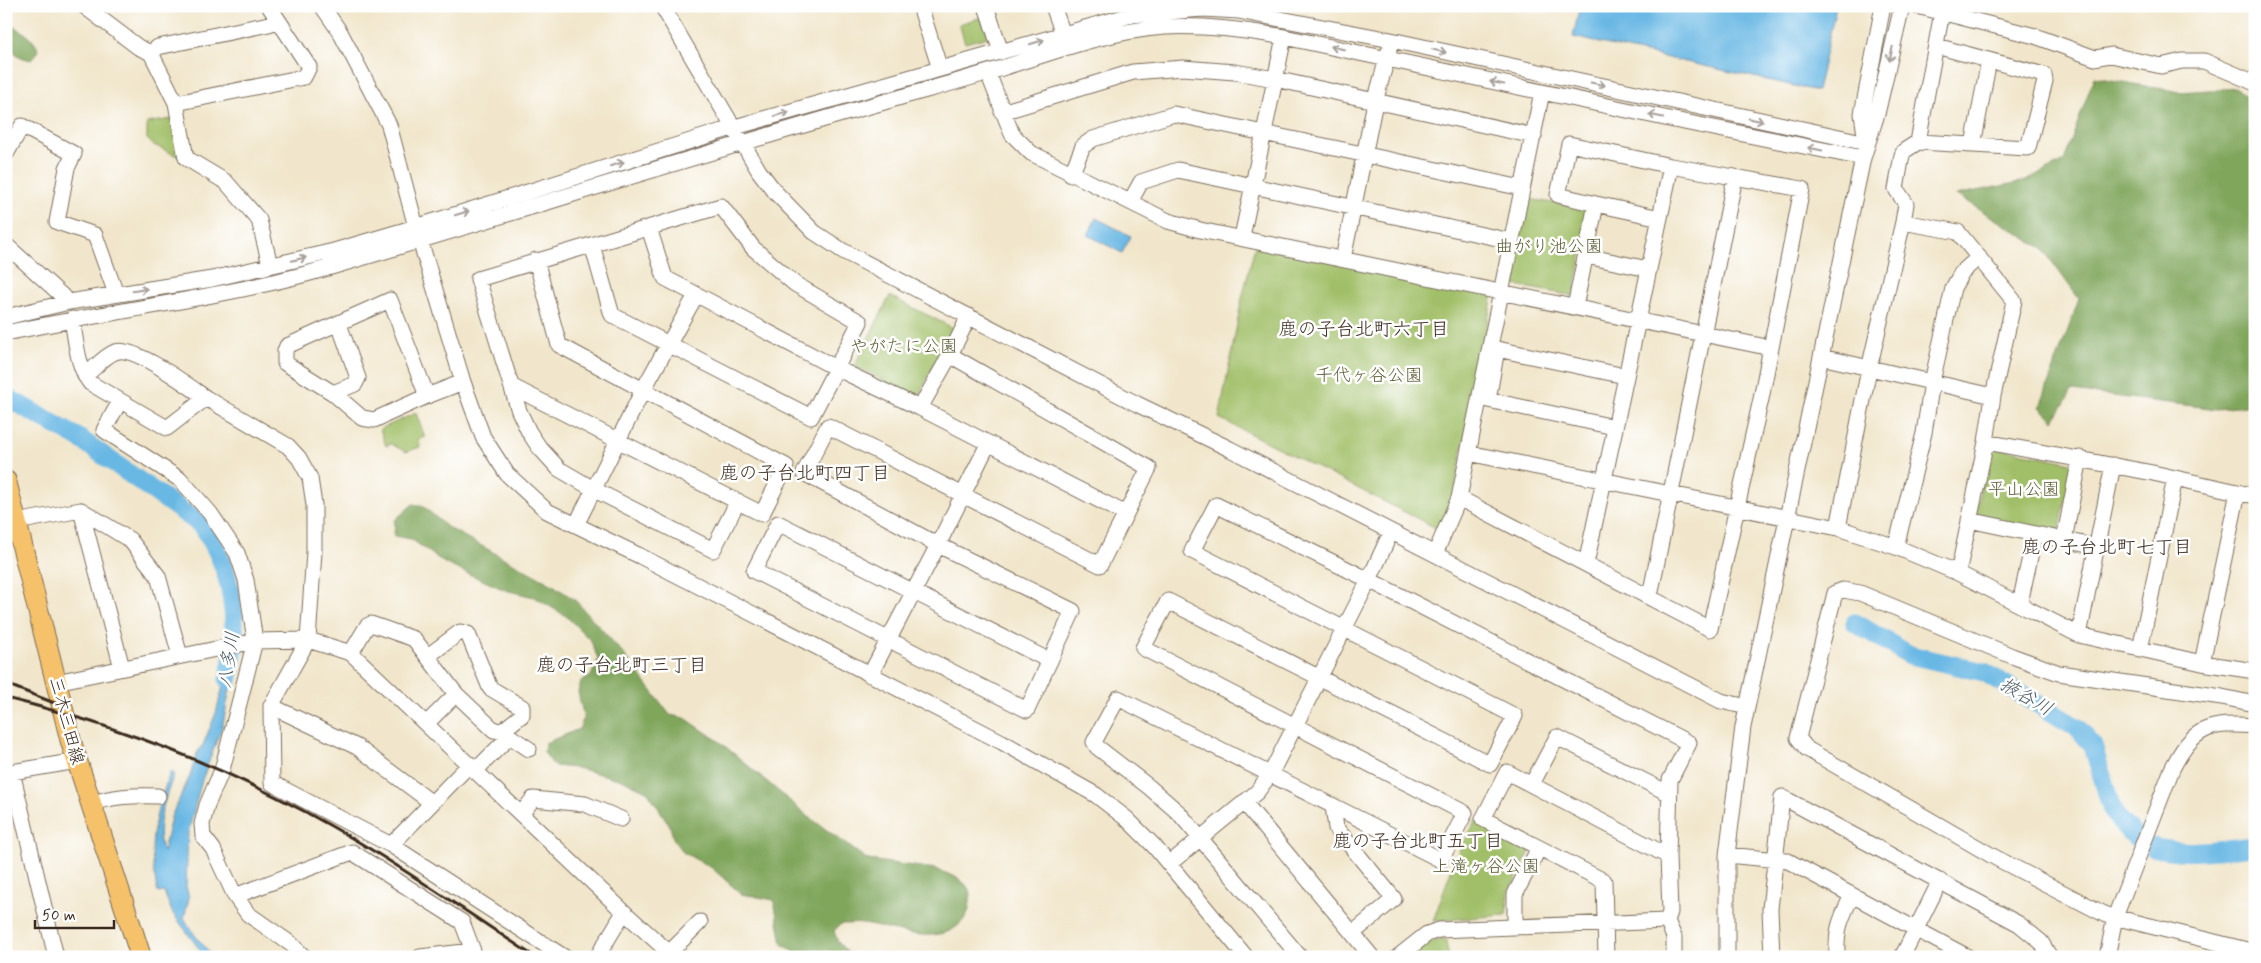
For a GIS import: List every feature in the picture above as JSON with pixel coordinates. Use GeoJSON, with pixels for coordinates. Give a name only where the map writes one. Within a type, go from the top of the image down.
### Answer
{"type":"FeatureCollection","features":[{"type":"Feature","properties":{"kind":"main road","name":"三木三田線"},"geometry":{"type":"LineString","coordinates":[[6,481],[77,762],[140,956]]}},
{"type":"Feature","properties":{"kind":"street"},"geometry":{"type":"LineString","coordinates":[[176,103],[304,77],[309,67],[269,6]]}},
{"type":"Feature","properties":{"kind":"street"},"geometry":{"type":"LineString","coordinates":[[322,6],[340,32],[389,125],[418,234],[464,382],[484,437],[508,474],[548,511],[1036,759],[1096,795],[1127,819],[1169,864],[1246,957]]}},
{"type":"Feature","properties":{"kind":"street"},"geometry":{"type":"LineString","coordinates":[[662,6],[735,127],[759,171],[814,232],[843,251],[1137,404],[1230,449],[1721,701],[1747,707]]}},
{"type":"Feature","properties":{"kind":"street"},"geometry":{"type":"LineString","coordinates":[[920,6],[940,69]]}},
{"type":"Feature","properties":{"kind":"street"},"geometry":{"type":"LineString","coordinates":[[986,6],[1001,52]]}},
{"type":"Feature","properties":{"kind":"street"},"geometry":{"type":"LineString","coordinates":[[1054,6],[1063,34]]}},
{"type":"Feature","properties":{"kind":"street"},"geometry":{"type":"LineString","coordinates":[[1866,143],[1862,114],[1883,6]]}},
{"type":"Feature","properties":{"kind":"street"},"geometry":{"type":"LineString","coordinates":[[1727,957],[1728,855],[1747,707],[1866,143],[1877,114],[1902,6]]}},
{"type":"Feature","properties":{"kind":"street"},"geometry":{"type":"LineString","coordinates":[[1917,6],[2034,36],[2095,58],[2110,55],[2161,66],[2182,61],[2204,61],[2255,83]]}},
{"type":"Feature","properties":{"kind":"street"},"geometry":{"type":"LineString","coordinates":[[94,9],[138,47],[151,53],[176,103],[186,158],[226,182],[259,220],[270,265]]}},
{"type":"Feature","properties":{"kind":"street"},"geometry":{"type":"LineString","coordinates":[[6,333],[72,319],[243,290],[327,268],[418,234],[735,127],[1131,16],[1203,9],[1238,11],[1391,40],[1866,143]]}},
{"type":"Feature","properties":{"kind":"street"},"geometry":{"type":"LineString","coordinates":[[1918,142],[1942,12]]}},
{"type":"Feature","properties":{"kind":"street"},"geometry":{"type":"LineString","coordinates":[[151,53],[158,47],[269,24],[278,20]]}},
{"type":"Feature","properties":{"kind":"street"},"geometry":{"type":"LineString","coordinates":[[6,317],[68,302],[212,279],[418,234],[988,73],[1116,34],[1163,28],[1224,28],[1284,37],[1863,158]]}},
{"type":"Feature","properties":{"kind":"street"},"geometry":{"type":"LineString","coordinates":[[1242,237],[1284,37]]}},
{"type":"Feature","properties":{"kind":"street"},"geometry":{"type":"LineString","coordinates":[[1343,259],[1375,102],[1391,40]]}},
{"type":"Feature","properties":{"kind":"street"},"geometry":{"type":"LineString","coordinates":[[1838,528],[1869,369],[1903,222],[1906,204],[1896,189],[1904,151],[1918,142],[2028,148],[2045,81],[2044,75],[1936,46]]}},
{"type":"Feature","properties":{"kind":"street"},"geometry":{"type":"LineString","coordinates":[[1973,145],[1989,60]]}},
{"type":"Feature","properties":{"kind":"street"},"geometry":{"type":"LineString","coordinates":[[1002,112],[1133,72],[1183,68],[1235,72],[1275,79],[1534,136]]}},
{"type":"Feature","properties":{"kind":"street"},"geometry":{"type":"LineString","coordinates":[[988,73],[1012,134],[1031,153],[1071,175],[1168,221],[1200,230],[1242,237],[1771,348]]}},
{"type":"Feature","properties":{"kind":"street"},"geometry":{"type":"LineString","coordinates":[[1435,554],[1459,498],[1542,92]]}},
{"type":"Feature","properties":{"kind":"street"},"geometry":{"type":"LineString","coordinates":[[1071,175],[1083,146],[1093,139],[1174,114],[1522,188]]}},
{"type":"Feature","properties":{"kind":"street"},"geometry":{"type":"LineString","coordinates":[[6,154],[22,126],[74,154],[66,168],[57,222],[96,234],[116,294]]}},
{"type":"Feature","properties":{"kind":"street"},"geometry":{"type":"LineString","coordinates":[[1459,498],[1710,629],[1736,507],[1762,399],[1802,189],[1671,166],[1569,144],[1558,195],[1660,218]]}},
{"type":"Feature","properties":{"kind":"street"},"geometry":{"type":"LineString","coordinates":[[1586,564],[1671,166]]}},
{"type":"Feature","properties":{"kind":"street"},"geometry":{"type":"LineString","coordinates":[[1130,202],[1141,182],[1178,170],[1511,241]]}},
{"type":"Feature","properties":{"kind":"street"},"geometry":{"type":"LineString","coordinates":[[1650,596],[1736,177]]}},
{"type":"Feature","properties":{"kind":"street"},"geometry":{"type":"LineString","coordinates":[[1575,307],[1596,204]]}},
{"type":"Feature","properties":{"kind":"street"},"geometry":{"type":"LineString","coordinates":[[592,245],[612,315],[811,418],[860,322],[795,284],[753,248],[720,206],[478,279],[519,411],[539,447],[559,468],[595,490],[713,550],[738,501]]}},
{"type":"Feature","properties":{"kind":"street"},"geometry":{"type":"LineString","coordinates":[[1903,222],[1958,232],[2014,301],[1958,573]]}},
{"type":"Feature","properties":{"kind":"street"},"geometry":{"type":"LineString","coordinates":[[649,228],[665,278],[836,368],[920,408],[1126,514]]}},
{"type":"Feature","properties":{"kind":"street"},"geometry":{"type":"LineString","coordinates":[[6,245],[68,302]]}},
{"type":"Feature","properties":{"kind":"street"},"geometry":{"type":"LineString","coordinates":[[1586,256],[1648,269]]}},
{"type":"Feature","properties":{"kind":"street"},"geometry":{"type":"LineString","coordinates":[[1896,547],[1924,433],[1932,382],[1953,288],[1962,272],[1978,257]]}},
{"type":"Feature","properties":{"kind":"street"},"geometry":{"type":"LineString","coordinates":[[513,387],[762,514],[786,466],[559,345],[536,260]]}},
{"type":"Feature","properties":{"kind":"street"},"geometry":{"type":"LineString","coordinates":[[576,525],[643,390],[696,295]]}},
{"type":"Feature","properties":{"kind":"street"},"geometry":{"type":"LineString","coordinates":[[427,396],[390,300],[287,346],[284,351],[285,363],[333,393],[362,418],[374,420],[464,382]]}},
{"type":"Feature","properties":{"kind":"street"},"geometry":{"type":"LineString","coordinates":[[920,408],[950,355],[969,316]]}},
{"type":"Feature","properties":{"kind":"street"},"geometry":{"type":"LineString","coordinates":[[72,319],[85,376],[90,383],[167,428],[206,398]]}},
{"type":"Feature","properties":{"kind":"street"},"geometry":{"type":"LineString","coordinates":[[333,393],[355,384],[358,378],[339,324]]}},
{"type":"Feature","properties":{"kind":"street"},"geometry":{"type":"LineString","coordinates":[[1614,428],[1488,400],[1497,349],[1625,376]]}},
{"type":"Feature","properties":{"kind":"street"},"geometry":{"type":"LineString","coordinates":[[85,376],[114,352],[123,350],[161,367],[206,398],[288,446],[300,458],[310,478],[314,505],[314,552],[308,640],[271,706],[272,783],[391,845],[564,957]]}},
{"type":"Feature","properties":{"kind":"street"},"geometry":{"type":"LineString","coordinates":[[950,355],[1149,468],[1100,565],[828,426],[804,473],[938,544],[1073,611],[1050,661],[1027,710],[754,571],[778,523],[1050,661]]}},
{"type":"Feature","properties":{"kind":"street"},"geometry":{"type":"LineString","coordinates":[[1821,357],[1993,396]]}},
{"type":"Feature","properties":{"kind":"street"},"geometry":{"type":"LineString","coordinates":[[120,400],[104,430],[181,480],[222,530],[237,553],[246,580],[251,642],[222,770],[207,805],[202,824],[203,836],[213,849],[235,896],[248,914],[291,944],[304,957]]}},
{"type":"Feature","properties":{"kind":"street"},"geometry":{"type":"LineString","coordinates":[[1986,442],[2080,458],[2255,496]]}},
{"type":"Feature","properties":{"kind":"street"},"geometry":{"type":"LineString","coordinates":[[870,675],[988,444]]}},
{"type":"Feature","properties":{"kind":"street"},"geometry":{"type":"LineString","coordinates":[[1468,453],[1603,482],[1838,528],[1896,547],[1958,573],[2020,603],[2079,635],[2202,663],[2255,671]]}},
{"type":"Feature","properties":{"kind":"street"},"geometry":{"type":"LineString","coordinates":[[2064,540],[2080,458]]}},
{"type":"Feature","properties":{"kind":"street"},"geometry":{"type":"LineString","coordinates":[[2079,635],[2113,465]]}},
{"type":"Feature","properties":{"kind":"street"},"geometry":{"type":"LineString","coordinates":[[2140,650],[2175,478]]}},
{"type":"Feature","properties":{"kind":"street"},"geometry":{"type":"LineString","coordinates":[[2202,663],[2238,492]]}},
{"type":"Feature","properties":{"kind":"street"},"geometry":{"type":"LineString","coordinates":[[1300,957],[1179,813],[1149,787],[1097,748],[1094,742],[1118,698],[1271,773],[1441,860],[1465,812],[1143,648],[1153,626],[1168,601],[1320,676],[1490,764],[1515,716],[1192,551],[1216,505],[1369,580],[1689,743],[1670,780],[1668,793],[1670,912],[1667,921],[1674,937],[1674,957]]}},
{"type":"Feature","properties":{"kind":"street"},"geometry":{"type":"LineString","coordinates":[[16,522],[80,510],[130,540],[158,576],[180,656]]}},
{"type":"Feature","properties":{"kind":"street"},"geometry":{"type":"LineString","coordinates":[[80,510],[122,668]]}},
{"type":"Feature","properties":{"kind":"street"},"geometry":{"type":"LineString","coordinates":[[1969,520],[2097,547]]}},
{"type":"Feature","properties":{"kind":"street"},"geometry":{"type":"LineString","coordinates":[[1169,864],[1257,792],[1271,773],[1369,580],[1391,532]]}},
{"type":"Feature","properties":{"kind":"street"},"geometry":{"type":"LineString","coordinates":[[2020,603],[2035,534]]}},
{"type":"Feature","properties":{"kind":"street"},"geometry":{"type":"LineString","coordinates":[[2255,704],[2222,697],[2059,673],[1994,649],[1860,593],[1843,590],[1835,593],[1798,738],[1801,744],[1996,858],[2106,915],[2255,952]]}},
{"type":"Feature","properties":{"kind":"street"},"geometry":{"type":"LineString","coordinates":[[351,653],[367,626],[371,624],[414,639],[456,694],[494,730],[506,733],[529,749]]}},
{"type":"Feature","properties":{"kind":"street"},"geometry":{"type":"LineString","coordinates":[[391,845],[432,802],[473,767],[522,714],[522,707],[490,688],[468,634],[460,632],[428,656]]}},
{"type":"Feature","properties":{"kind":"street"},"geometry":{"type":"LineString","coordinates":[[56,682],[251,642],[308,640],[351,653],[522,813],[624,912],[672,955],[697,929]]}},
{"type":"Feature","properties":{"kind":"street"},"geometry":{"type":"LineString","coordinates":[[427,723],[456,694]]}},
{"type":"Feature","properties":{"kind":"street"},"geometry":{"type":"LineString","coordinates":[[271,706],[357,747],[432,802]]}},
{"type":"Feature","properties":{"kind":"street"},"geometry":{"type":"LineString","coordinates":[[2107,957],[2116,917],[2172,769],[2183,747],[2198,733],[2219,725],[2255,726]]}},
{"type":"Feature","properties":{"kind":"street"},"geometry":{"type":"LineString","coordinates":[[1532,784],[1557,737],[1668,793]]}},
{"type":"Feature","properties":{"kind":"street"},"geometry":{"type":"LineString","coordinates":[[56,957],[9,772],[77,762]]}},
{"type":"Feature","properties":{"kind":"street"},"geometry":{"type":"LineString","coordinates":[[1606,957],[1604,881],[1483,819],[1507,772],[1668,856]]}},
{"type":"Feature","properties":{"kind":"street"},"geometry":{"type":"LineString","coordinates":[[90,804],[110,797],[130,795],[158,796]]}},
{"type":"Feature","properties":{"kind":"street"},"geometry":{"type":"LineString","coordinates":[[1772,957],[1770,909],[1782,797],[2032,933],[2041,942],[2050,957]]}},
{"type":"Feature","properties":{"kind":"street"},"geometry":{"type":"LineString","coordinates":[[522,813],[534,799],[585,804],[621,819]]}},
{"type":"Feature","properties":{"kind":"street"},"geometry":{"type":"LineString","coordinates":[[1244,802],[1372,957]]}},
{"type":"Feature","properties":{"kind":"street"},"geometry":{"type":"LineString","coordinates":[[1333,806],[1336,828],[1394,899],[1353,933]]}},
{"type":"Feature","properties":{"kind":"street"},"geometry":{"type":"LineString","coordinates":[[1515,928],[1515,894],[1539,848]]}},
{"type":"Feature","properties":{"kind":"street"},"geometry":{"type":"LineString","coordinates":[[235,896],[352,852],[462,922],[474,954],[420,957]]}},
{"type":"Feature","properties":{"kind":"street"},"geometry":{"type":"LineString","coordinates":[[1728,855],[1788,861],[1968,957]]}},
{"type":"Feature","properties":{"kind":"street"},"geometry":{"type":"LineString","coordinates":[[1902,957],[1940,882]]}},
{"type":"Feature","properties":{"kind":"street"},"geometry":{"type":"LineString","coordinates":[[1837,957],[1836,937],[1839,921],[1852,895]]}},
{"type":"Feature","properties":{"kind":"street"},"geometry":{"type":"LineString","coordinates":[[597,957],[624,912]]}},
{"type":"Feature","properties":{"kind":"street"},"geometry":{"type":"LineString","coordinates":[[1398,957],[1433,932],[1453,929],[1606,925],[1667,921]]}},
{"type":"Feature","properties":{"kind":"green space"},"geometry":{"type":"Polygon","coordinates":[[[982,17],[988,37],[965,43],[959,24],[982,17]]]}},
{"type":"Feature","properties":{"kind":"green space"},"geometry":{"type":"Polygon","coordinates":[[[6,23],[26,34],[33,41],[39,51],[31,60],[20,57],[6,45],[6,23]]]}},
{"type":"Feature","properties":{"kind":"green space"},"geometry":{"type":"Polygon","coordinates":[[[2094,77],[2180,92],[2237,88],[2255,105],[2255,405],[2217,409],[2072,391],[2054,420],[2040,407],[2079,299],[2042,248],[1956,195],[2026,181],[2064,161],[2094,77]]]}},
{"type":"Feature","properties":{"kind":"green space"},"geometry":{"type":"Polygon","coordinates":[[[172,119],[179,157],[152,144],[147,139],[147,123],[172,119]]]}},
{"type":"Feature","properties":{"kind":"green space","name":"曲がり池公園"},"geometry":{"type":"Polygon","coordinates":[[[1523,198],[1590,209],[1574,296],[1508,284],[1523,198]]]}},
{"type":"Feature","properties":{"kind":"green space","name":"千代ヶ谷公園"},"geometry":{"type":"Polygon","coordinates":[[[1255,246],[1493,294],[1454,492],[1440,530],[1219,418],[1242,298],[1255,246]]]}},
{"type":"Feature","properties":{"kind":"green space","name":"やがたに公園"},"geometry":{"type":"Polygon","coordinates":[[[890,296],[953,328],[917,398],[854,366],[890,296]]]}},
{"type":"Feature","properties":{"kind":"green space"},"geometry":{"type":"Polygon","coordinates":[[[416,413],[425,437],[419,439],[420,447],[406,452],[391,444],[386,446],[380,429],[416,413]]]}},
{"type":"Feature","properties":{"kind":"green space","name":"平山公園"},"geometry":{"type":"Polygon","coordinates":[[[1989,446],[2073,463],[2059,533],[1975,516],[1989,446]]]}},
{"type":"Feature","properties":{"kind":"green space"},"geometry":{"type":"Polygon","coordinates":[[[413,504],[423,506],[447,527],[553,585],[575,600],[623,653],[670,715],[685,718],[720,742],[809,817],[868,860],[936,869],[958,878],[971,893],[968,912],[960,924],[949,931],[935,935],[921,935],[864,924],[841,924],[834,931],[838,942],[852,957],[798,957],[792,950],[782,944],[774,900],[741,894],[712,868],[684,853],[673,838],[670,826],[648,792],[626,781],[577,768],[554,766],[544,752],[545,743],[579,729],[584,718],[578,692],[581,682],[591,676],[598,659],[591,641],[566,616],[534,597],[505,590],[446,564],[411,539],[394,536],[395,520],[413,504]]]}},
{"type":"Feature","properties":{"kind":"green space","name":"上滝ヶ谷公園"},"geometry":{"type":"Polygon","coordinates":[[[1476,820],[1532,848],[1509,892],[1506,915],[1433,921],[1455,859],[1476,820]]]}},
{"type":"Feature","properties":{"kind":"green space"},"geometry":{"type":"Polygon","coordinates":[[[1445,938],[1449,957],[1411,957],[1428,943],[1445,938]]]}},
{"type":"Feature","properties":{"kind":"water"},"geometry":{"type":"Polygon","coordinates":[[[1580,6],[1836,6],[1817,91],[1573,37],[1580,6]]]}},
{"type":"Feature","properties":{"kind":"water"},"geometry":{"type":"Polygon","coordinates":[[[1096,218],[1131,236],[1122,253],[1088,235],[1096,218]]]}},
{"type":"Feature","properties":{"kind":"water"},"geometry":{"type":"Polygon","coordinates":[[[231,655],[236,658],[223,724],[202,780],[188,833],[186,886],[189,898],[184,918],[194,934],[213,957],[205,957],[172,912],[164,892],[158,893],[154,875],[152,845],[156,818],[170,772],[174,774],[164,802],[159,833],[163,852],[171,817],[190,776],[197,753],[203,745],[216,713],[231,655]]]}},
{"type":"Feature","properties":{"kind":"waterway","name":"八多川"},"geometry":{"type":"LineString","coordinates":[[6,397],[79,438],[200,524],[221,559],[232,599],[234,639],[228,680]]}},
{"type":"Feature","properties":{"kind":"waterway","name":"掖谷川"},"geometry":{"type":"LineString","coordinates":[[1855,623],[1910,655],[1984,672],[2078,728],[2093,746],[2112,810],[2121,823],[2138,839]]}},
{"type":"Feature","properties":{"kind":"waterway","name":"掖谷川"},"geometry":{"type":"LineString","coordinates":[[2153,847],[2166,850],[2191,851],[2255,846]]}},
{"type":"Feature","properties":{"kind":"railway"},"geometry":{"type":"LineString","coordinates":[[6,684],[67,708]]}},
{"type":"Feature","properties":{"kind":"railway"},"geometry":{"type":"LineString","coordinates":[[6,698],[52,710],[142,739],[187,756],[273,795],[357,841],[535,957]]}},
{"type":"Feature","properties":{"kind":"district","name":"鹿の子台北町六丁目"},"geometry":{"type":"Point","coordinates":[1364,329]}},
{"type":"Feature","properties":{"kind":"district","name":"鹿の子台北町四丁目"},"geometry":{"type":"Point","coordinates":[805,473]}},
{"type":"Feature","properties":{"kind":"district","name":"鹿の子台北町七丁目"},"geometry":{"type":"Point","coordinates":[2107,547]}},
{"type":"Feature","properties":{"kind":"district","name":"鹿の子台北町三丁目"},"geometry":{"type":"Point","coordinates":[622,665]}},
{"type":"Feature","properties":{"kind":"district","name":"鹿の子台北町五丁目"},"geometry":{"type":"Point","coordinates":[1418,841]}}]}
